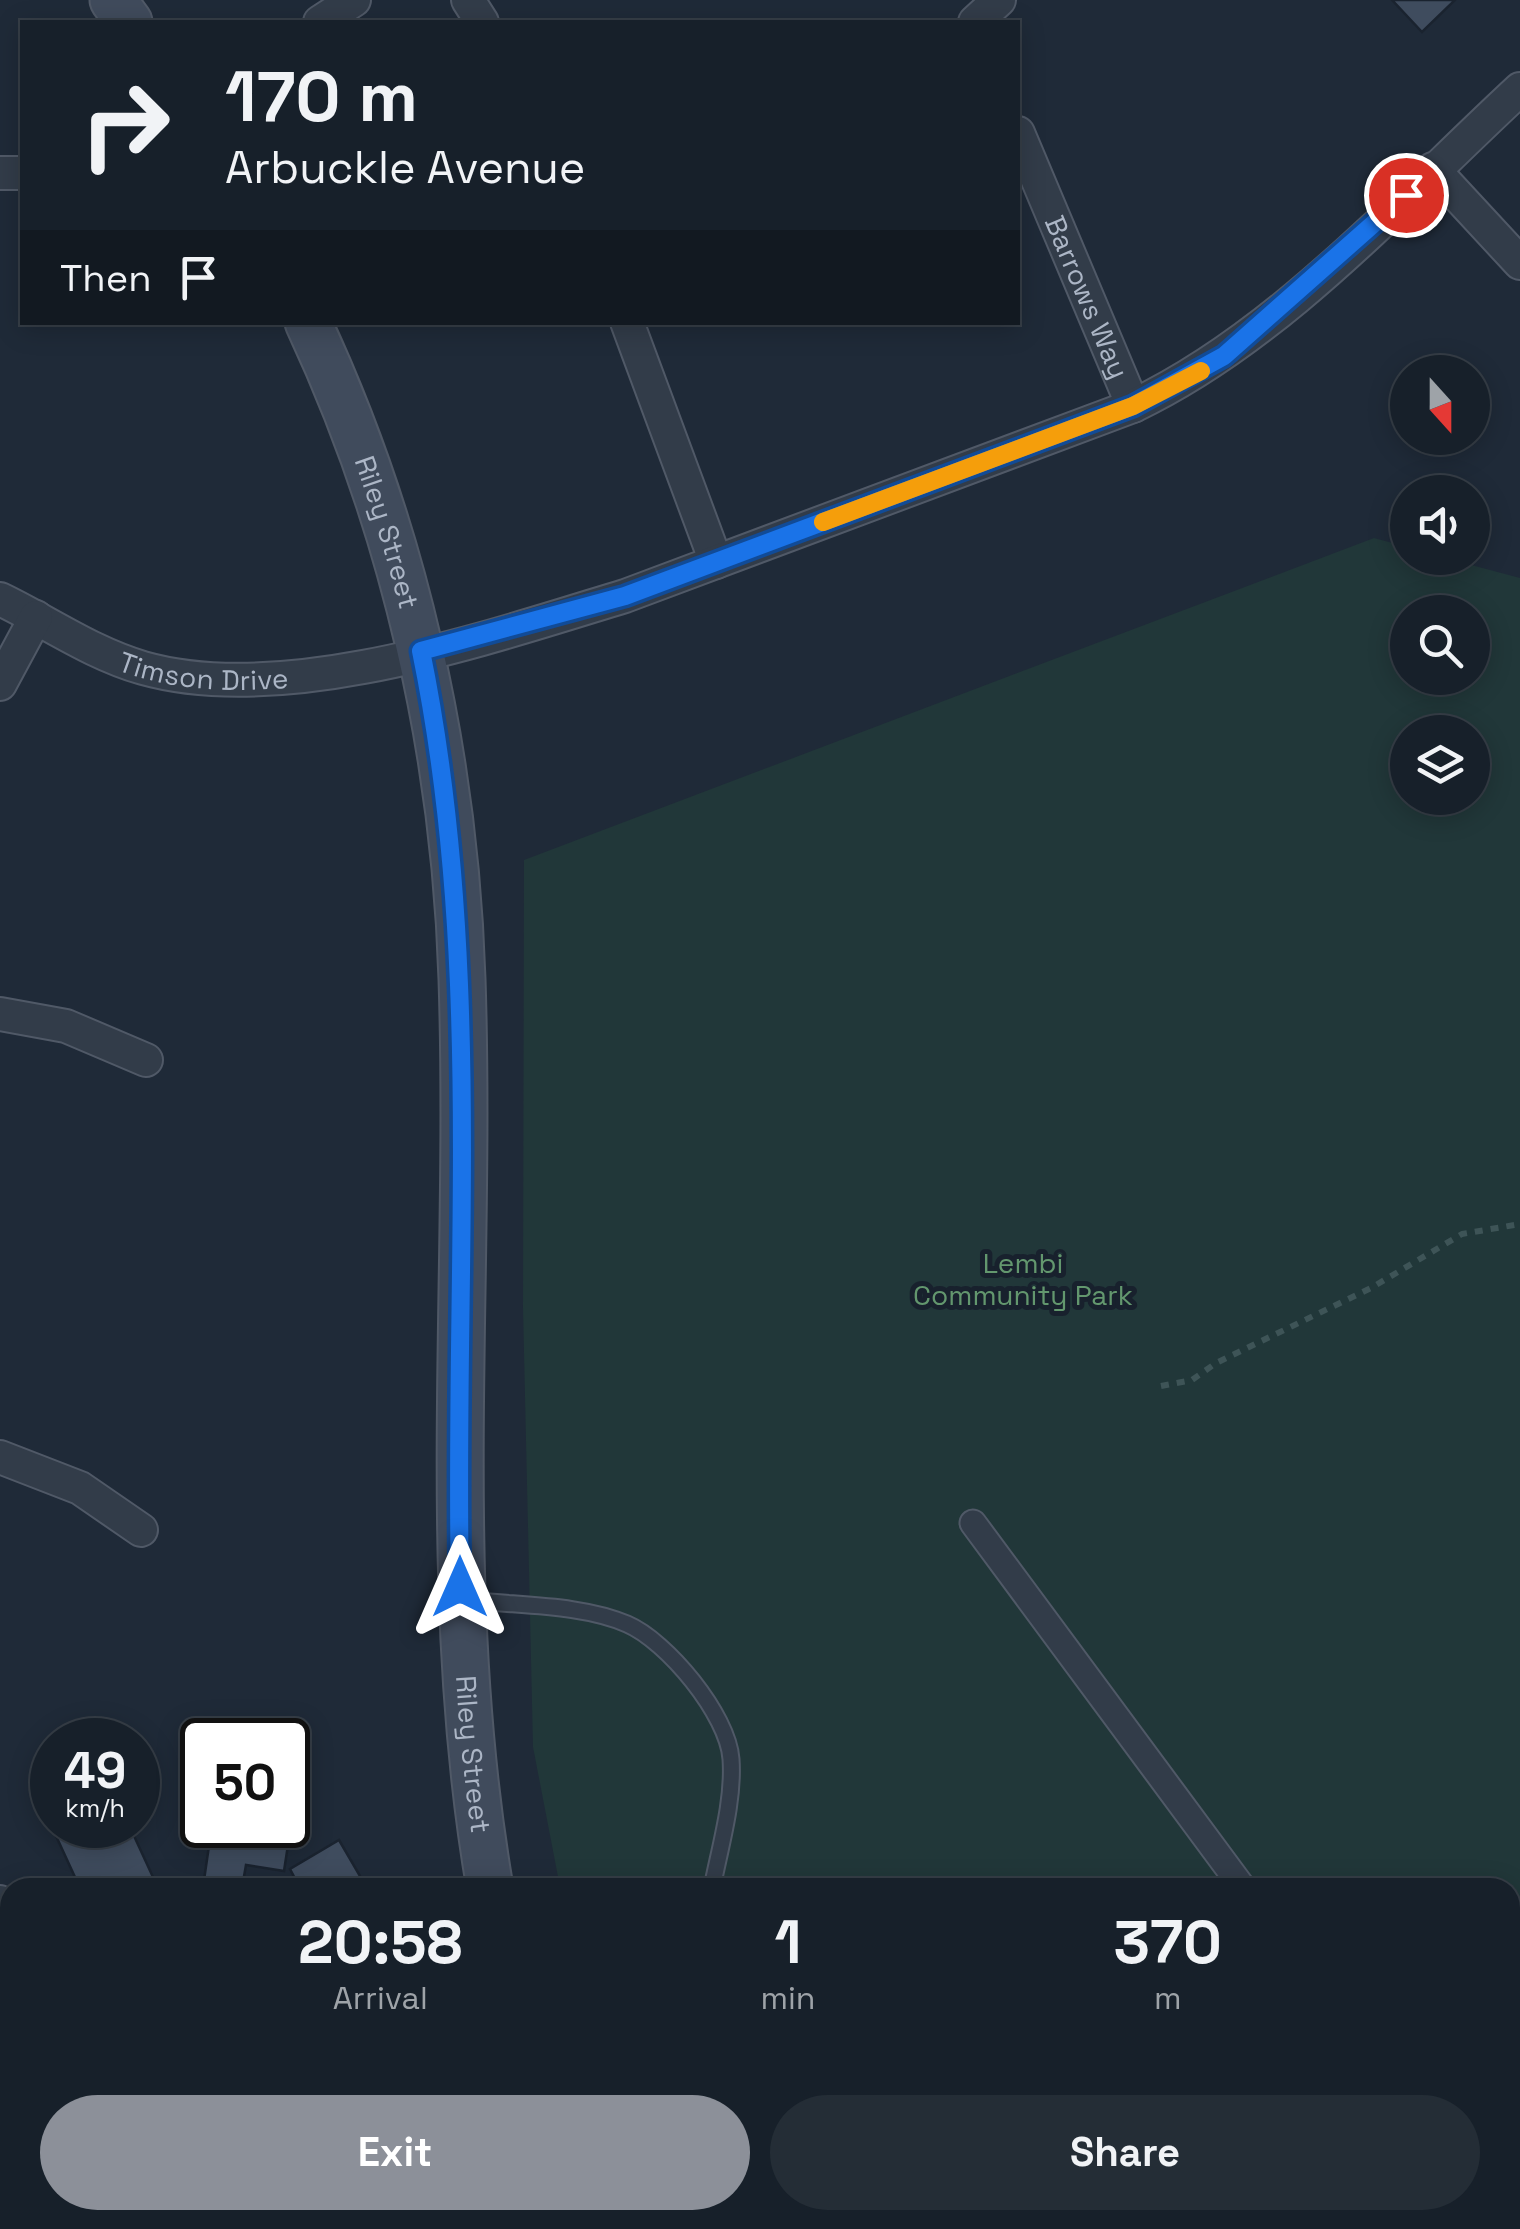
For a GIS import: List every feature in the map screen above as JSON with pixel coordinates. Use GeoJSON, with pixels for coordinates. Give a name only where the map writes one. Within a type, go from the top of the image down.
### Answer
{"type":"FeatureCollection","features":[{"type":"Feature","properties":{"kind":"main road"},"geometry":{"type":"LineString","coordinates":[[112,0],[127,20]]}},
{"type":"Feature","properties":{"kind":"main road","name":"Riley Street"},"geometry":{"type":"LineString","coordinates":[[309,325],[355,435],[421,651],[452,832],[462,979],[460,1599],[474,1798],[488,1878]]}},
{"type":"Feature","properties":{"kind":"street"},"geometry":{"type":"LineString","coordinates":[[323,20],[354,0]]}},
{"type":"Feature","properties":{"kind":"street"},"geometry":{"type":"LineString","coordinates":[[977,20],[999,0]]}},
{"type":"Feature","properties":{"kind":"street","name":"Timson Drive"},"geometry":{"type":"LineString","coordinates":[[0,598],[105,655],[176,676],[212,681],[286,680],[541,622],[716,562],[1133,406],[1178,385],[1239,345],[1520,89]]}},
{"type":"Feature","properties":{"kind":"street","name":"Barrows Way"},"geometry":{"type":"LineString","coordinates":[[1020,138],[1133,406]]}},
{"type":"Feature","properties":{"kind":"street"},"geometry":{"type":"LineString","coordinates":[[1433,170],[1520,264]]}},
{"type":"Feature","properties":{"kind":"street"},"geometry":{"type":"LineString","coordinates":[[628,325],[716,562]]}},
{"type":"Feature","properties":{"kind":"street"},"geometry":{"type":"LineString","coordinates":[[0,684],[36,617]]}},
{"type":"Feature","properties":{"kind":"street"},"geometry":{"type":"LineString","coordinates":[[0,1014],[66,1026],[146,1060]]}},
{"type":"Feature","properties":{"kind":"street"},"geometry":{"type":"LineString","coordinates":[[0,1457],[80,1488],[142,1530]]}},
{"type":"Feature","properties":{"kind":"street"},"geometry":{"type":"LineString","coordinates":[[973,1523],[1236,1878]]}},
{"type":"Feature","properties":{"kind":"lane"},"geometry":{"type":"LineString","coordinates":[[460,1599],[625,1623],[650,1636],[688,1676],[716,1718],[731,1756],[729,1796],[714,1878]]}},
{"type":"Feature","properties":{"kind":"path"},"geometry":{"type":"LineString","coordinates":[[1161,1386],[1192,1380],[1216,1363],[1371,1288],[1462,1234],[1520,1224]]}},
{"type":"Feature","properties":{"kind":"green space","name":"Lembi Community Park"},"geometry":{"type":"Polygon","coordinates":[[[1374,538],[1390,542],[1390,575],[1490,575],[1490,570],[1520,578],[1520,1878],[558,1878],[533,1747],[523,1308],[524,860],[1374,538]]]}},
{"type":"Feature","properties":{"kind":"building"},"geometry":{"type":"Polygon","coordinates":[[[1392,0],[1455,0],[1422,32],[1392,0]]]}},
{"type":"Feature","properties":{"kind":"building"},"geometry":{"type":"Polygon","coordinates":[[[339,1840],[361,1878],[295,1878],[290,1869],[339,1840]]]}},
{"type":"Feature","properties":{"kind":"building"},"geometry":{"type":"Polygon","coordinates":[[[62,1848],[140,1848],[153,1878],[75,1878],[62,1848]]]}},
{"type":"Feature","properties":{"kind":"building"},"geometry":{"type":"Polygon","coordinates":[[[209,1848],[288,1848],[284,1871],[246,1865],[244,1878],[204,1878],[209,1848]]]}},
{"type":"Feature","properties":{"kind":"slow traffic"},"geometry":{"type":"LineString","coordinates":[[823,522],[1133,406],[1201,371]]}},
{"type":"Feature","properties":{"kind":"route"},"geometry":{"type":"LineString","coordinates":[[460,1587],[462,979],[452,832],[421,651],[541,622],[625,596],[1133,406],[1178,385],[1267,323],[1406,195]]}}]}
